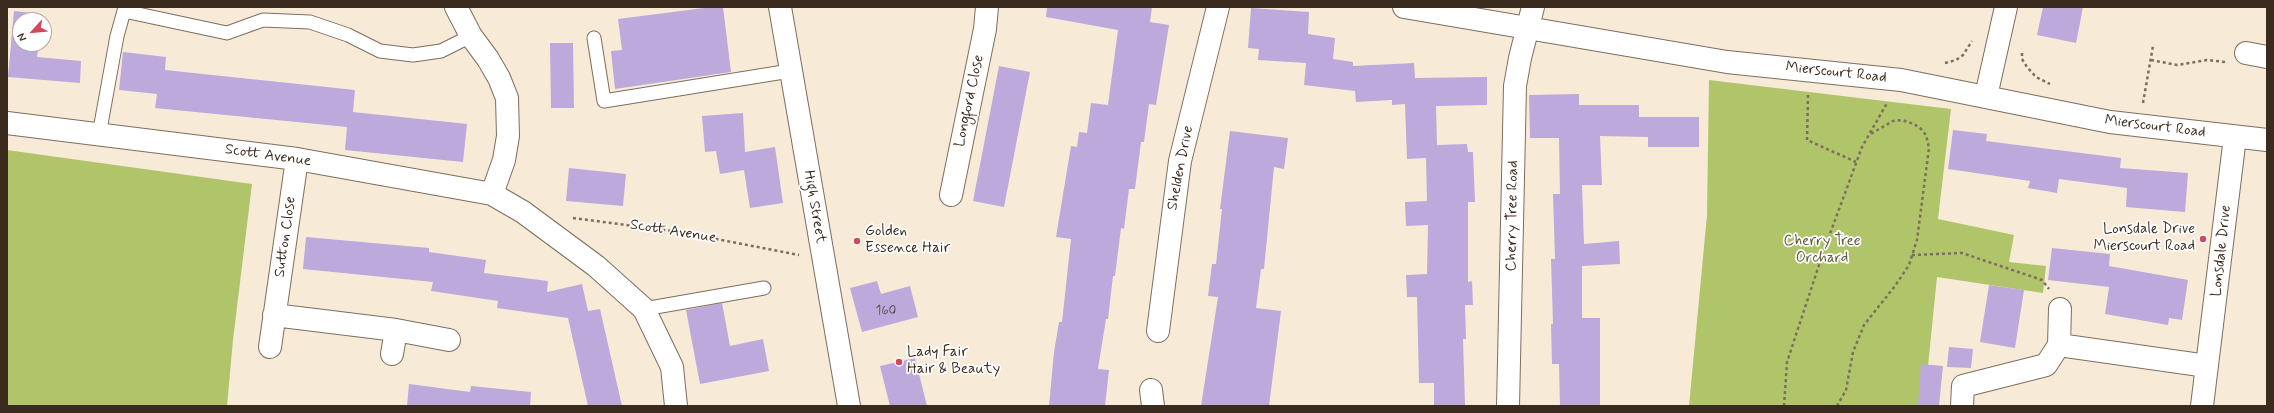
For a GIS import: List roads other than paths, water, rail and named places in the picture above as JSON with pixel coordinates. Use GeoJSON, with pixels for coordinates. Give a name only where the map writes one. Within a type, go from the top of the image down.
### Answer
{"type":"FeatureCollection","features":[{"type":"Feature","properties":{"kind":"street"},"geometry":{"type":"LineString","coordinates":[[456,7],[471,36],[488,59],[499,78],[507,98],[508,136],[504,160],[492,194]]}},
{"type":"Feature","properties":{"kind":"street","name":"High Street"},"geometry":{"type":"LineString","coordinates":[[780,7],[849,406]]}},
{"type":"Feature","properties":{"kind":"street","name":"Longford Close"},"geometry":{"type":"LineString","coordinates":[[951,195],[985,29],[987,7]]}},
{"type":"Feature","properties":{"kind":"street","name":"Shelden Drive"},"geometry":{"type":"LineString","coordinates":[[1158,331],[1180,161],[1218,7]]}},
{"type":"Feature","properties":{"kind":"street","name":"Mierscourt Road"},"geometry":{"type":"LineString","coordinates":[[1404,7],[1726,62],[1901,80],[2110,122],[2267,140]]}},
{"type":"Feature","properties":{"kind":"street","name":"Cherry Tree Road"},"geometry":{"type":"LineString","coordinates":[[1508,406],[1516,86],[1520,58],[1533,7]]}},
{"type":"Feature","properties":{"kind":"street"},"geometry":{"type":"LineString","coordinates":[[1986,96],[2006,7]]}},
{"type":"Feature","properties":{"kind":"street"},"geometry":{"type":"LineString","coordinates":[[2238,58],[2267,58]]}},
{"type":"Feature","properties":{"kind":"street","name":"Scott Avenue"},"geometry":{"type":"LineString","coordinates":[[7,123],[297,159],[492,194],[523,212],[596,266],[644,309],[672,367],[676,406]]}},
{"type":"Feature","properties":{"kind":"street","name":"Lonsdale Drive"},"geometry":{"type":"LineString","coordinates":[[2202,406],[2235,137]]}},
{"type":"Feature","properties":{"kind":"street","name":"Sutton Close"},"geometry":{"type":"LineString","coordinates":[[270,346],[297,159]]}},
{"type":"Feature","properties":{"kind":"street"},"geometry":{"type":"LineString","coordinates":[[1962,406],[1963,386],[2046,365],[2059,345],[2060,309]]}},
{"type":"Feature","properties":{"kind":"street"},"geometry":{"type":"LineString","coordinates":[[274,315],[396,330],[449,340]]}},
{"type":"Feature","properties":{"kind":"street"},"geometry":{"type":"LineString","coordinates":[[392,354],[396,330]]}},
{"type":"Feature","properties":{"kind":"street"},"geometry":{"type":"LineString","coordinates":[[2059,345],[2207,366]]}},
{"type":"Feature","properties":{"kind":"lane"},"geometry":{"type":"LineString","coordinates":[[99,135],[117,36],[124,10],[227,33],[263,20],[310,22],[348,35],[380,51],[413,55],[441,51],[471,36]]}},
{"type":"Feature","properties":{"kind":"lane"},"geometry":{"type":"LineString","coordinates":[[594,38],[604,101],[790,71]]}},
{"type":"Feature","properties":{"kind":"lane"},"geometry":{"type":"LineString","coordinates":[[644,309],[764,288]]}},
{"type":"Feature","properties":{"kind":"place","name":"Lonsdale Drive Mierscourt Road"},"geometry":{"type":"Point","coordinates":[2203,239]}},
{"type":"Feature","properties":{"kind":"place","name":"Golden Essence Hair"},"geometry":{"type":"Point","coordinates":[857,241]}},
{"type":"Feature","properties":{"kind":"place","name":"Lady Fair Hair & Beauty"},"geometry":{"type":"Point","coordinates":[899,362]}},
{"type":"Feature","properties":{"kind":"park label","name":"Cherry Tree Orchard"},"geometry":{"type":"Point","coordinates":[1822,250]}}]}
